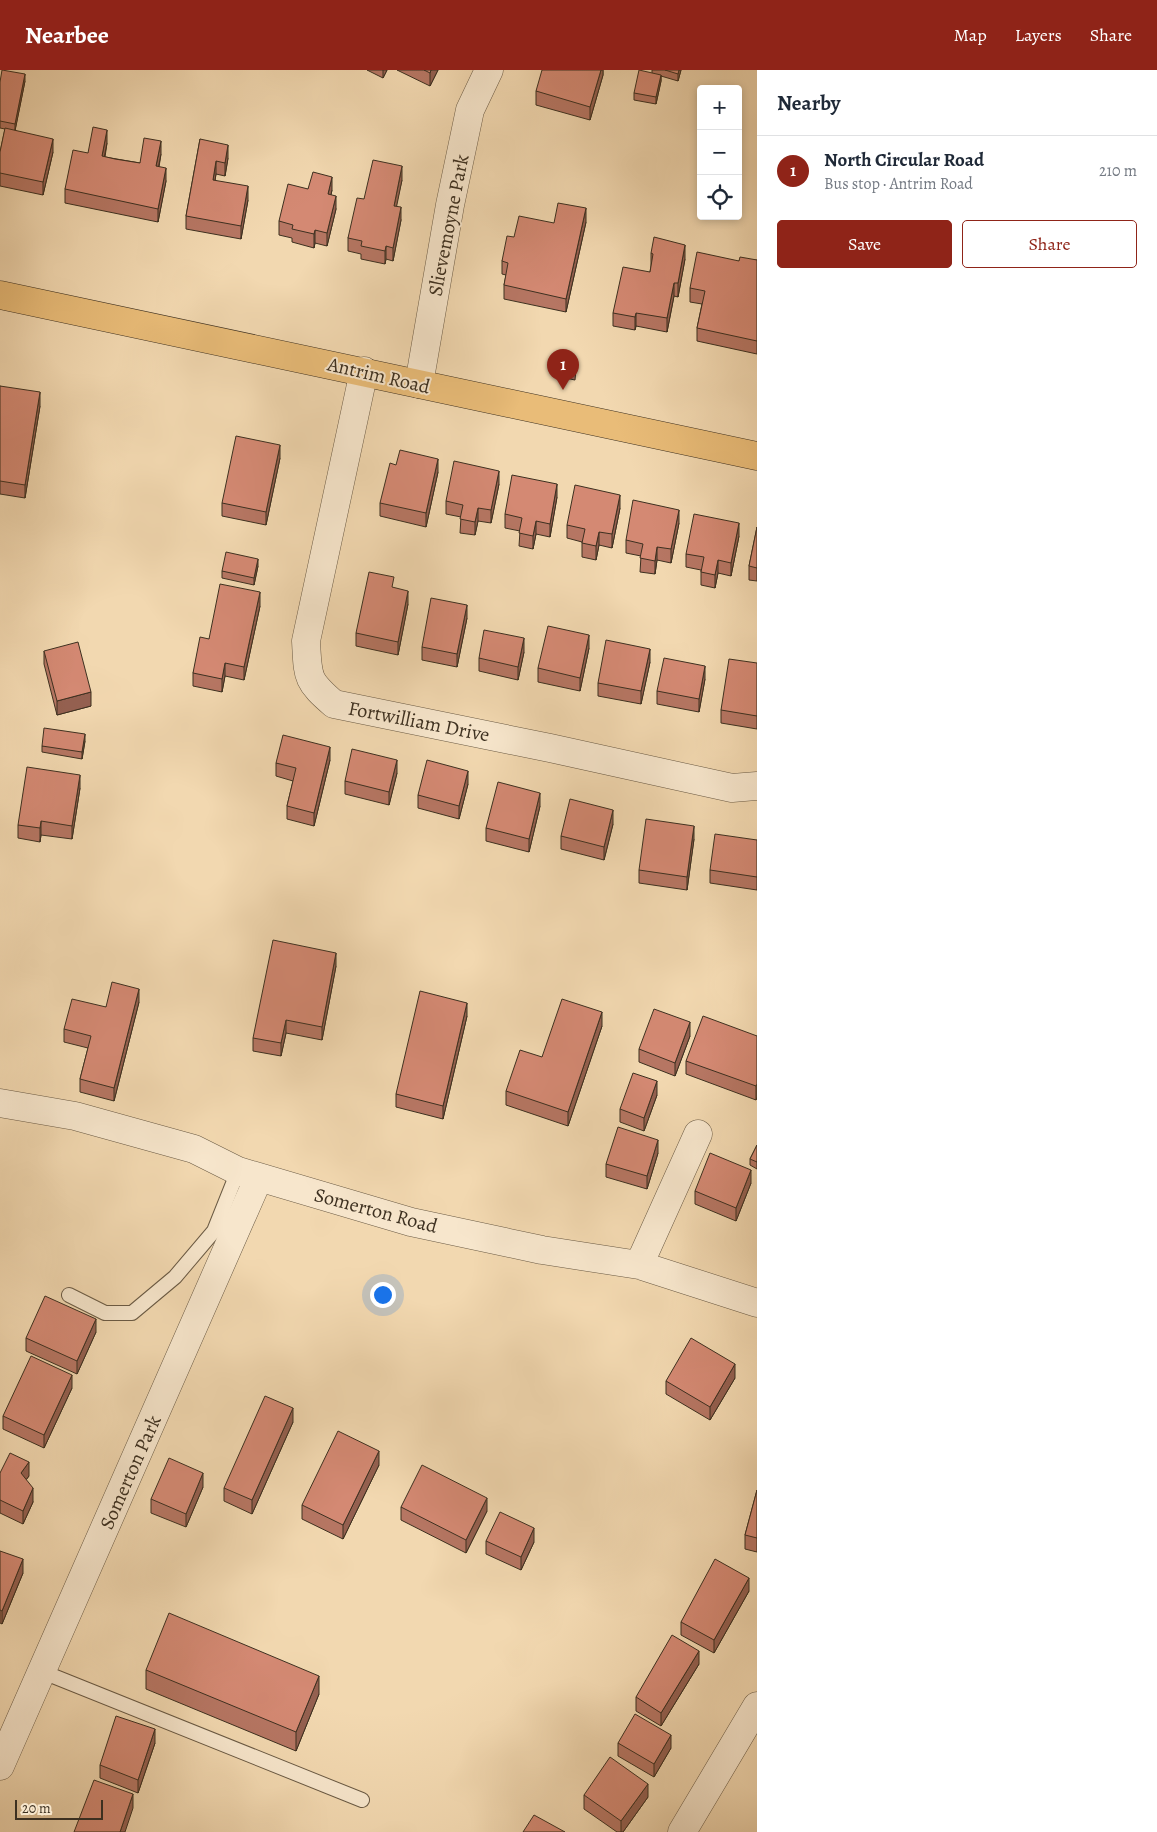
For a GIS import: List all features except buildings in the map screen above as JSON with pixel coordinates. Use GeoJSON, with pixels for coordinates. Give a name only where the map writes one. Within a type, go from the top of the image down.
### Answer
{"type":"FeatureCollection","features":[{"type":"Feature","properties":{"kind":"main road","name":"Antrim Road"},"geometry":{"type":"LineString","coordinates":[[0,295],[757,456]]}},
{"type":"Feature","properties":{"kind":"street","name":"Slievemoyne Park"},"geometry":{"type":"LineString","coordinates":[[419,384],[450,204],[470,110],[489,70]]}},
{"type":"Feature","properties":{"kind":"street","name":"Fortwilliam Drive"},"geometry":{"type":"LineString","coordinates":[[364,371],[306,641],[308,673],[316,688],[334,704],[732,788],[757,786]]}},
{"type":"Feature","properties":{"kind":"street","name":"Somerton Road"},"geometry":{"type":"LineString","coordinates":[[0,1102],[76,1116],[184,1147],[249,1174],[411,1222],[542,1250],[639,1265],[757,1303]]}},
{"type":"Feature","properties":{"kind":"street"},"geometry":{"type":"LineString","coordinates":[[639,1265],[698,1134]]}},
{"type":"Feature","properties":{"kind":"street","name":"Somerton Park"},"geometry":{"type":"LineString","coordinates":[[0,1766],[43,1672],[249,1174]]}},
{"type":"Feature","properties":{"kind":"street"},"geometry":{"type":"LineString","coordinates":[[682,1832],[756,1711]]}},
{"type":"Feature","properties":{"kind":"lane"},"geometry":{"type":"LineString","coordinates":[[69,1295],[105,1313],[132,1313],[174,1277],[214,1231],[249,1174]]}},
{"type":"Feature","properties":{"kind":"lane"},"geometry":{"type":"LineString","coordinates":[[43,1672],[362,1800]]}},
{"type":"Feature","properties":{"kind":"place","name":"North Circular Road"},"geometry":{"type":"Point","coordinates":[563,390]}}]}
